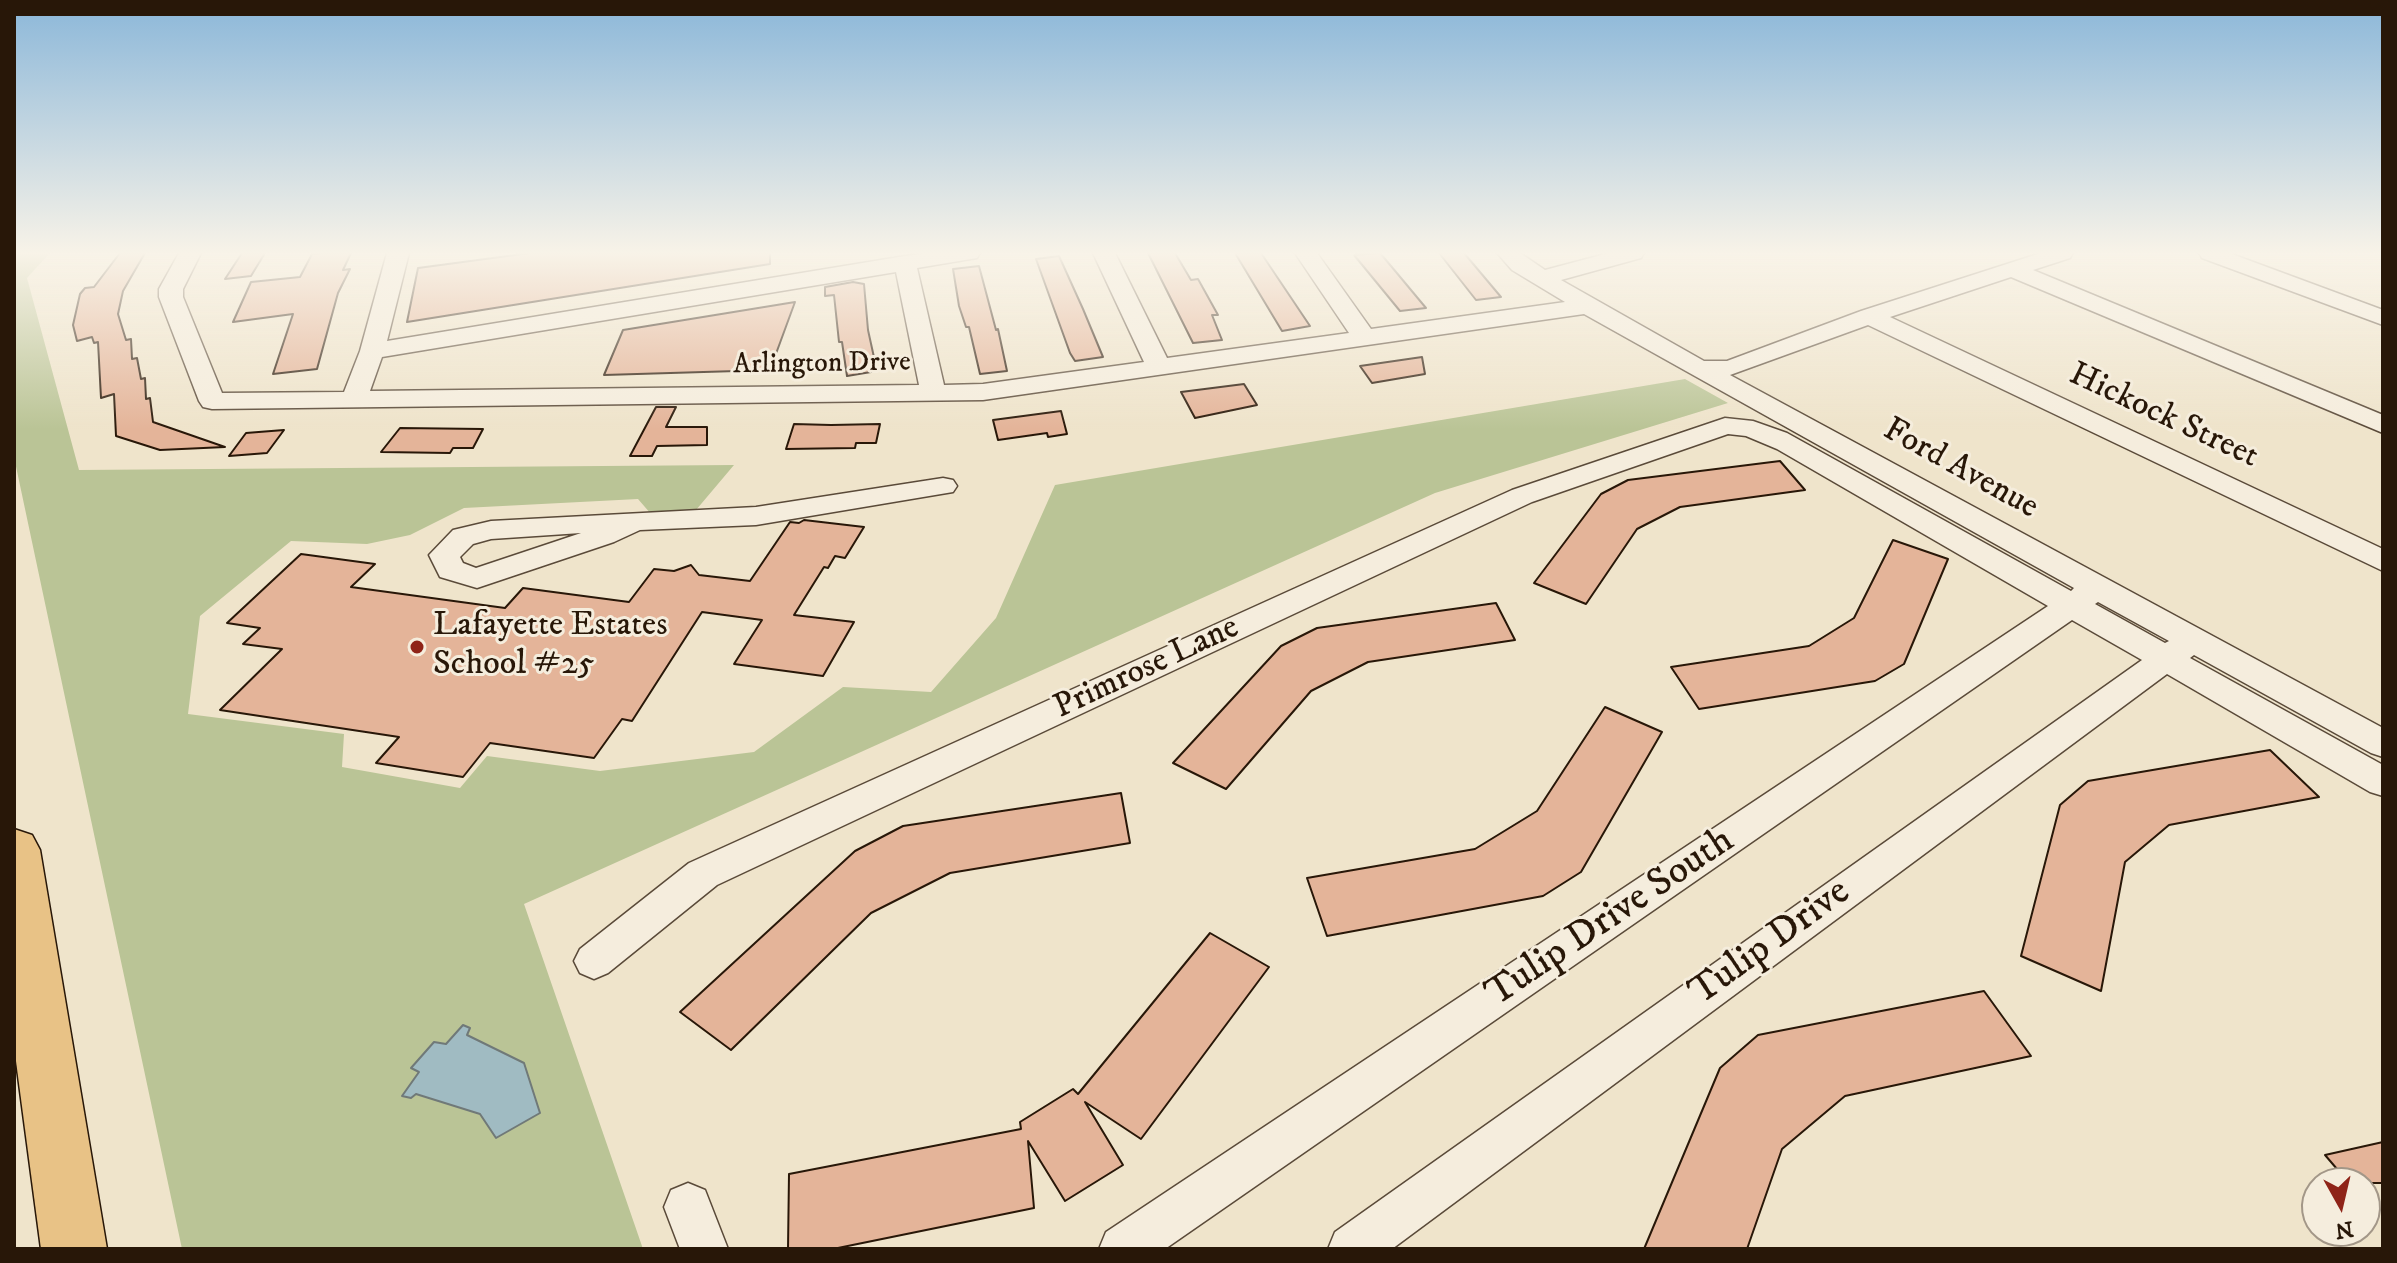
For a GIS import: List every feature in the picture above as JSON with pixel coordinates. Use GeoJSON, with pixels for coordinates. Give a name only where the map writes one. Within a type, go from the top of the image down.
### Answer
{"type":"FeatureCollection","features":[{"type":"Feature","properties":{"kind":"highway"},"geometry":{"type":"LineString","coordinates":[[14,850],[74,1249]]}},
{"type":"Feature","properties":{"kind":"street","name":"Arlington Drive"},"geometry":{"type":"LineString","coordinates":[[177,312],[212,401],[983,392],[1547,312]]}},
{"type":"Feature","properties":{"kind":"street"},"geometry":{"type":"LineString","coordinates":[[354,399],[383,312]]}},
{"type":"Feature","properties":{"kind":"street"},"geometry":{"type":"LineString","coordinates":[[372,351],[609,312]]}},
{"type":"Feature","properties":{"kind":"street"},"geometry":{"type":"LineString","coordinates":[[916,312],[933,393]]}},
{"type":"Feature","properties":{"kind":"street"},"geometry":{"type":"LineString","coordinates":[[1132,312],[1159,367]]}},
{"type":"Feature","properties":{"kind":"street"},"geometry":{"type":"LineString","coordinates":[[1347,312],[1366,339]]}},
{"type":"Feature","properties":{"kind":"street","name":"Ford Avenue"},"geometry":{"type":"LineString","coordinates":[[1598,312],[1700,369],[2085,597]]}},
{"type":"Feature","properties":{"kind":"street"},"geometry":{"type":"LineString","coordinates":[[1700,369],[1730,368],[1882,312]]}},
{"type":"Feature","properties":{"kind":"street"},"geometry":{"type":"LineString","coordinates":[[2114,312],[2383,425]]}},
{"type":"Feature","properties":{"kind":"street","name":"Hickock Street"},"geometry":{"type":"LineString","coordinates":[[1869,316],[2383,561]]}},
{"type":"Feature","properties":{"kind":"street","name":"Primrose Lane"},"geometry":{"type":"LineString","coordinates":[[594,961],[703,874],[1522,496],[1725,426],[1742,425],[1764,432],[2085,597]]}},
{"type":"Feature","properties":{"kind":"street"},"geometry":{"type":"LineString","coordinates":[[636,520],[604,535],[477,578],[451,570],[444,555],[463,537],[491,530],[636,520],[756,516],[943,486]]}},
{"type":"Feature","properties":{"kind":"street"},"geometry":{"type":"LineString","coordinates":[[2085,597],[2179,649],[2383,744]]}},
{"type":"Feature","properties":{"kind":"street","name":"Tulip Drive South"},"geometry":{"type":"LineString","coordinates":[[1123,1249],[2085,597]]}},
{"type":"Feature","properties":{"kind":"street"},"geometry":{"type":"LineString","coordinates":[[2179,649],[2383,782]]}},
{"type":"Feature","properties":{"kind":"street","name":"Tulip Drive"},"geometry":{"type":"LineString","coordinates":[[1352,1249],[2179,649]]}},
{"type":"Feature","properties":{"kind":"green space"},"geometry":{"type":"Polygon","coordinates":[[[14,312],[36,312],[79,470],[734,465],[696,510],[651,514],[638,499],[464,508],[410,535],[367,544],[291,541],[200,616],[188,714],[344,734],[342,767],[460,788],[487,756],[600,771],[754,752],[843,687],[931,692],[996,618],[1055,485],[1685,379],[1728,403],[1435,493],[524,904],[643,1249],[182,1249],[14,457],[14,312]]]}},
{"type":"Feature","properties":{"kind":"water"},"geometry":{"type":"Polygon","coordinates":[[[463,1025],[470,1028],[467,1035],[524,1063],[540,1113],[496,1138],[480,1114],[416,1094],[411,1098],[402,1096],[419,1072],[411,1068],[434,1042],[446,1044],[463,1025]]]}},
{"type":"Feature","properties":{"kind":"building"},"geometry":{"type":"Polygon","coordinates":[[[76,312],[118,312],[126,340],[131,339],[132,359],[137,358],[141,379],[145,378],[146,399],[150,398],[153,422],[225,447],[160,450],[116,436],[114,394],[101,398],[98,342],[94,343],[92,337],[77,341],[73,325],[76,312]]]}},
{"type":"Feature","properties":{"kind":"building"},"geometry":{"type":"Polygon","coordinates":[[[238,312],[333,312],[317,369],[273,374],[293,314],[233,322],[238,312]]]}},
{"type":"Feature","properties":{"kind":"building"},"geometry":{"type":"Polygon","coordinates":[[[409,312],[470,312],[407,322],[409,312]]]}},
{"type":"Feature","properties":{"kind":"building"},"geometry":{"type":"Polygon","coordinates":[[[734,312],[791,312],[770,370],[604,375],[623,330],[734,312]]]}},
{"type":"Feature","properties":{"kind":"building"},"geometry":{"type":"Polygon","coordinates":[[[836,312],[866,312],[877,371],[847,376],[842,342],[839,342],[836,312]]]}},
{"type":"Feature","properties":{"kind":"building"},"geometry":{"type":"Polygon","coordinates":[[[961,312],[991,312],[1007,371],[980,374],[969,327],[966,327],[961,312]]]}},
{"type":"Feature","properties":{"kind":"building"},"geometry":{"type":"Polygon","coordinates":[[[1055,312],[1084,312],[1103,357],[1075,361],[1055,312]]]}},
{"type":"Feature","properties":{"kind":"building"},"geometry":{"type":"Polygon","coordinates":[[[1177,312],[1216,312],[1218,315],[1212,315],[1222,340],[1193,343],[1177,312]]]}},
{"type":"Feature","properties":{"kind":"building"},"geometry":{"type":"Polygon","coordinates":[[[1271,312],[1301,312],[1310,326],[1282,331],[1271,312]]]}},
{"type":"Feature","properties":{"kind":"building"},"geometry":{"type":"Polygon","coordinates":[[[1422,357],[1425,374],[1372,383],[1360,366],[1422,357]]]}},
{"type":"Feature","properties":{"kind":"building"},"geometry":{"type":"Polygon","coordinates":[[[1244,384],[1257,405],[1195,418],[1181,392],[1244,384]]]}},
{"type":"Feature","properties":{"kind":"building"},"geometry":{"type":"Polygon","coordinates":[[[656,407],[676,407],[666,427],[707,427],[707,445],[657,446],[652,456],[630,456],[656,407]]]}},
{"type":"Feature","properties":{"kind":"building"},"geometry":{"type":"Polygon","coordinates":[[[1061,411],[1067,434],[1048,437],[1047,433],[998,440],[993,420],[1061,411]]]}},
{"type":"Feature","properties":{"kind":"building"},"geometry":{"type":"Polygon","coordinates":[[[794,424],[880,424],[876,443],[856,443],[855,448],[786,449],[794,424]]]}},
{"type":"Feature","properties":{"kind":"building"},"geometry":{"type":"Polygon","coordinates":[[[400,428],[483,429],[473,448],[453,448],[450,453],[381,452],[400,428]]]}},
{"type":"Feature","properties":{"kind":"building"},"geometry":{"type":"Polygon","coordinates":[[[284,430],[267,453],[229,456],[246,433],[284,430]]]}},
{"type":"Feature","properties":{"kind":"building"},"geometry":{"type":"Polygon","coordinates":[[[1780,461],[1805,490],[1680,507],[1637,529],[1586,604],[1534,583],[1601,494],[1628,480],[1780,461]]]}},
{"type":"Feature","properties":{"kind":"building","name":"Lafayette Estates School #25"},"geometry":{"type":"Polygon","coordinates":[[[804,520],[864,527],[845,558],[835,556],[828,568],[824,567],[794,615],[854,622],[823,676],[734,664],[762,620],[702,612],[632,721],[622,719],[594,758],[490,743],[463,777],[376,763],[399,737],[220,710],[282,649],[243,644],[260,628],[227,623],[301,554],[375,564],[351,587],[505,608],[523,588],[629,602],[654,569],[674,571],[691,565],[699,575],[750,581],[790,522],[804,520]]]}},
{"type":"Feature","properties":{"kind":"building"},"geometry":{"type":"Polygon","coordinates":[[[1893,540],[1948,559],[1904,664],[1875,681],[1699,709],[1671,667],[1809,646],[1854,618],[1893,540]]]}},
{"type":"Feature","properties":{"kind":"building"},"geometry":{"type":"Polygon","coordinates":[[[1496,603],[1515,640],[1368,662],[1311,691],[1226,789],[1173,763],[1281,646],[1317,628],[1496,603]]]}},
{"type":"Feature","properties":{"kind":"building"},"geometry":{"type":"Polygon","coordinates":[[[1605,707],[1662,732],[1581,872],[1543,896],[1327,936],[1307,878],[1475,849],[1537,811],[1605,707]]]}},
{"type":"Feature","properties":{"kind":"building"},"geometry":{"type":"Polygon","coordinates":[[[2270,750],[2319,797],[2169,825],[2125,862],[2101,991],[2021,956],[2060,805],[2088,781],[2270,750]]]}},
{"type":"Feature","properties":{"kind":"building"},"geometry":{"type":"Polygon","coordinates":[[[1121,793],[1130,843],[950,873],[871,913],[731,1050],[680,1012],[855,851],[903,826],[1121,793]]]}},
{"type":"Feature","properties":{"kind":"building"},"geometry":{"type":"Polygon","coordinates":[[[1210,933],[1269,967],[1141,1139],[1085,1102],[1123,1165],[1065,1201],[1028,1141],[1034,1208],[833,1249],[788,1249],[789,1174],[1021,1129],[1020,1122],[1073,1089],[1078,1094],[1210,933]]]}},
{"type":"Feature","properties":{"kind":"building"},"geometry":{"type":"Polygon","coordinates":[[[1984,991],[2031,1056],[1845,1096],[1782,1149],[1747,1249],[1644,1249],[1720,1068],[1758,1035],[1984,991]]]}},
{"type":"Feature","properties":{"kind":"building"},"geometry":{"type":"Polygon","coordinates":[[[2383,1142],[2383,1183],[2381,1167],[2335,1167],[2325,1155],[2383,1142]]]}},
{"type":"Feature","properties":{"kind":"place","name":"Lafayette Estates School #25"},"geometry":{"type":"Point","coordinates":[417,647]}}]}
